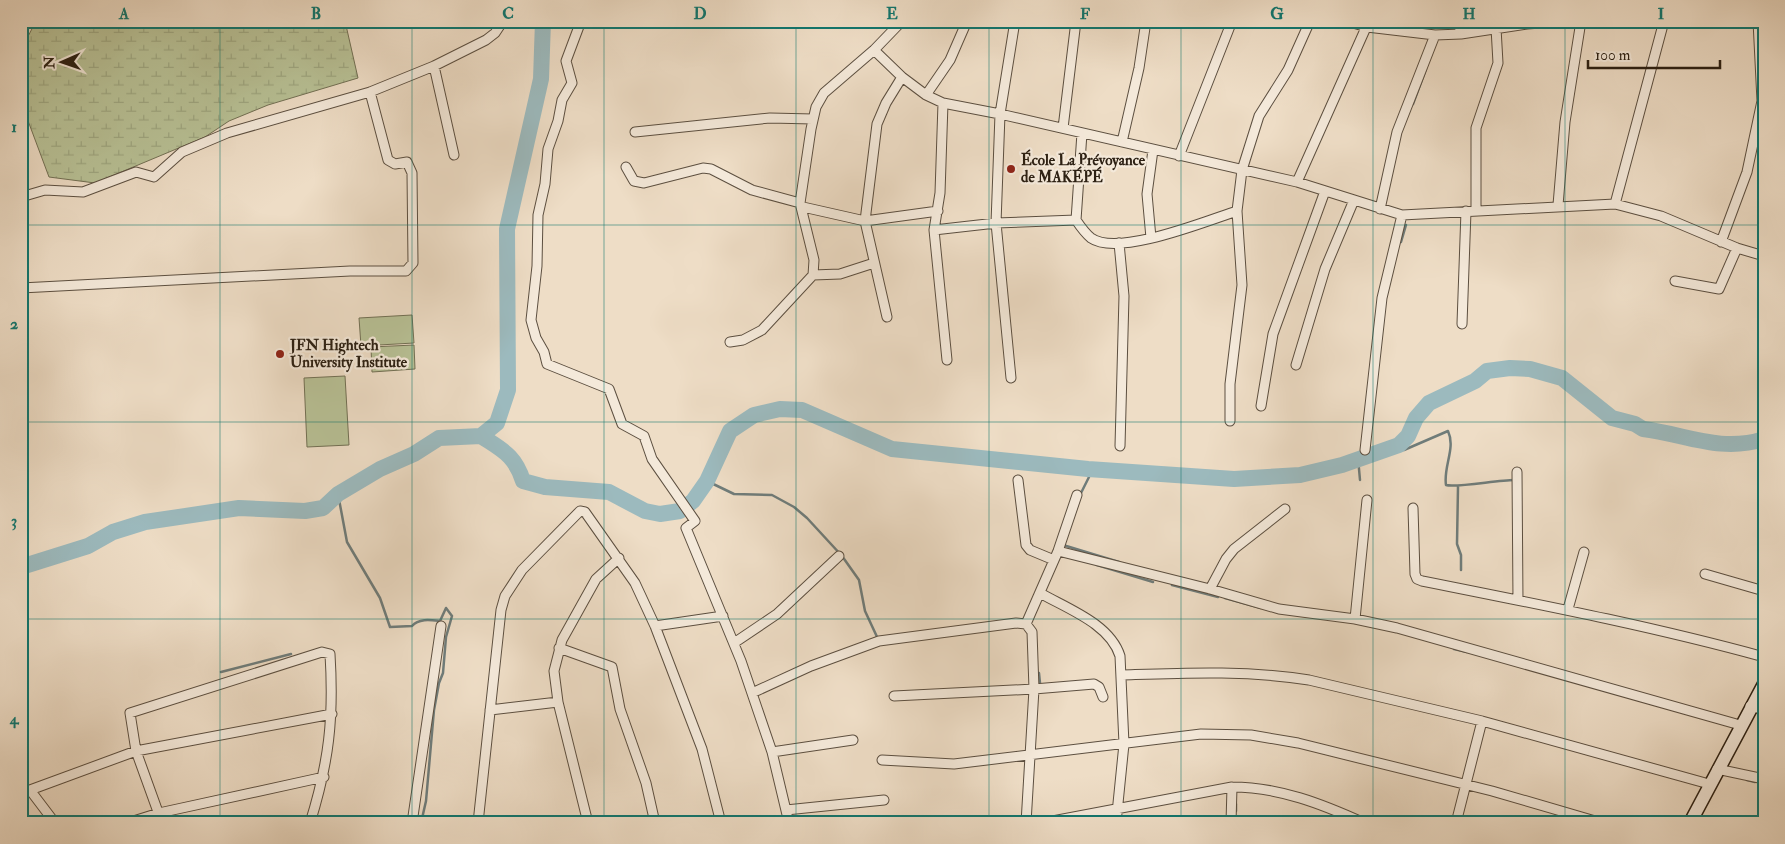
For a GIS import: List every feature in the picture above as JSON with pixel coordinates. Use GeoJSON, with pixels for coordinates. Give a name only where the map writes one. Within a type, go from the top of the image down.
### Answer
{"type":"FeatureCollection","features":[{"type":"Feature","properties":{"kind":"main road"},"geometry":{"type":"LineString","coordinates":[[1690,823],[1716,769],[1764,684]]}},
{"type":"Feature","properties":{"kind":"street"},"geometry":{"type":"LineString","coordinates":[[21,197],[45,190],[83,192],[136,172],[154,177],[182,152],[227,133],[370,92],[434,66],[486,40],[495,33],[503,21]]}},
{"type":"Feature","properties":{"kind":"street"},"geometry":{"type":"LineString","coordinates":[[581,21],[566,61],[572,83],[562,100],[558,121],[548,149],[545,184],[538,215],[537,266],[531,320],[547,364],[608,389],[622,424],[644,436],[652,459],[695,521],[686,528],[734,643],[752,694],[772,752],[789,823]]}},
{"type":"Feature","properties":{"kind":"street"},"geometry":{"type":"LineString","coordinates":[[730,342],[748,338],[762,330],[812,275],[814,260],[801,205],[813,118],[819,100],[824,93],[874,50],[902,21]]}},
{"type":"Feature","properties":{"kind":"street"},"geometry":{"type":"LineString","coordinates":[[926,95],[950,60],[967,21]]}},
{"type":"Feature","properties":{"kind":"street"},"geometry":{"type":"LineString","coordinates":[[1011,378],[996,223],[1000,114],[1015,21]]}},
{"type":"Feature","properties":{"kind":"street"},"geometry":{"type":"LineString","coordinates":[[1063,128],[1076,21]]}},
{"type":"Feature","properties":{"kind":"street"},"geometry":{"type":"LineString","coordinates":[[1122,142],[1139,68],[1146,21]]}},
{"type":"Feature","properties":{"kind":"street"},"geometry":{"type":"LineString","coordinates":[[1179,156],[1232,21]]}},
{"type":"Feature","properties":{"kind":"street"},"geometry":{"type":"LineString","coordinates":[[1230,421],[1230,384],[1242,285],[1236,211],[1242,170],[1259,116],[1288,70],[1310,21]]}},
{"type":"Feature","properties":{"kind":"street"},"geometry":{"type":"LineString","coordinates":[[1346,21],[1435,35],[1461,34],[1527,23],[1568,21]]}},
{"type":"Feature","properties":{"kind":"street"},"geometry":{"type":"LineString","coordinates":[[1458,21],[1461,34]]}},
{"type":"Feature","properties":{"kind":"street"},"geometry":{"type":"LineString","coordinates":[[1558,205],[1565,122],[1581,21]]}},
{"type":"Feature","properties":{"kind":"street"},"geometry":{"type":"LineString","coordinates":[[1615,204],[1664,21]]}},
{"type":"Feature","properties":{"kind":"street"},"geometry":{"type":"LineString","coordinates":[[1721,242],[1748,172],[1763,101],[1760,22],[1736,21]]}},
{"type":"Feature","properties":{"kind":"street"},"geometry":{"type":"LineString","coordinates":[[1297,182],[1368,24]]}},
{"type":"Feature","properties":{"kind":"street"},"geometry":{"type":"LineString","coordinates":[[1462,324],[1476,128],[1498,63],[1496,28]]}},
{"type":"Feature","properties":{"kind":"street"},"geometry":{"type":"LineString","coordinates":[[1380,208],[1397,132],[1435,35]]}},
{"type":"Feature","properties":{"kind":"street"},"geometry":{"type":"LineString","coordinates":[[874,50],[902,77],[926,95],[943,103],[1063,128],[1297,182],[1402,215],[1558,205],[1615,204],[1661,216],[1721,242],[1764,256]]}},
{"type":"Feature","properties":{"kind":"street"},"geometry":{"type":"LineString","coordinates":[[434,66],[454,155]]}},
{"type":"Feature","properties":{"kind":"street"},"geometry":{"type":"LineString","coordinates":[[888,317],[865,221],[877,124],[902,77]]}},
{"type":"Feature","properties":{"kind":"street"},"geometry":{"type":"LineString","coordinates":[[21,288],[350,271],[406,272],[413,263],[412,173],[406,162],[395,164],[388,160],[370,92]]}},
{"type":"Feature","properties":{"kind":"street"},"geometry":{"type":"LineString","coordinates":[[943,103],[938,210],[934,230],[947,360]]}},
{"type":"Feature","properties":{"kind":"street"},"geometry":{"type":"LineString","coordinates":[[635,132],[770,118],[813,118]]}},
{"type":"Feature","properties":{"kind":"street"},"geometry":{"type":"LineString","coordinates":[[1082,133],[1076,220],[1091,238],[1102,242],[1139,242],[1236,211]]}},
{"type":"Feature","properties":{"kind":"street"},"geometry":{"type":"LineString","coordinates":[[1151,238],[1147,194],[1154,150]]}},
{"type":"Feature","properties":{"kind":"street"},"geometry":{"type":"LineString","coordinates":[[626,167],[634,181],[644,183],[704,168],[711,169],[752,190],[801,205],[865,221],[938,210]]}},
{"type":"Feature","properties":{"kind":"street"},"geometry":{"type":"LineString","coordinates":[[1262,406],[1273,334],[1326,191]]}},
{"type":"Feature","properties":{"kind":"street"},"geometry":{"type":"LineString","coordinates":[[1296,364],[1317,292],[1354,200]]}},
{"type":"Feature","properties":{"kind":"street"},"geometry":{"type":"LineString","coordinates":[[1365,450],[1382,298],[1402,215]]}},
{"type":"Feature","properties":{"kind":"street"},"geometry":{"type":"LineString","coordinates":[[934,230],[996,223],[1076,220]]}},
{"type":"Feature","properties":{"kind":"street"},"geometry":{"type":"LineString","coordinates":[[1119,243],[1124,296],[1120,446]]}},
{"type":"Feature","properties":{"kind":"street"},"geometry":{"type":"LineString","coordinates":[[1675,281],[1719,289],[1737,248]]}},
{"type":"Feature","properties":{"kind":"street"},"geometry":{"type":"LineString","coordinates":[[812,275],[840,274],[874,263]]}},
{"type":"Feature","properties":{"kind":"street"},"geometry":{"type":"LineString","coordinates":[[1517,472],[1518,600]]}},
{"type":"Feature","properties":{"kind":"street"},"geometry":{"type":"LineString","coordinates":[[1018,480],[1026,545],[1030,550],[1054,560]]}},
{"type":"Feature","properties":{"kind":"street"},"geometry":{"type":"LineString","coordinates":[[1026,624],[1058,551],[1076,495]]}},
{"type":"Feature","properties":{"kind":"street"},"geometry":{"type":"LineString","coordinates":[[1355,619],[1367,500]]}},
{"type":"Feature","properties":{"kind":"street"},"geometry":{"type":"LineString","coordinates":[[1413,508],[1415,574],[1417,579],[1568,609],[1692,637],[1764,657]]}},
{"type":"Feature","properties":{"kind":"street"},"geometry":{"type":"LineString","coordinates":[[1210,589],[1234,549],[1285,509]]}},
{"type":"Feature","properties":{"kind":"street"},"geometry":{"type":"LineString","coordinates":[[478,823],[501,610],[505,596],[522,570],[580,511],[585,512],[619,558],[635,583],[656,626],[702,749],[721,823]]}},
{"type":"Feature","properties":{"kind":"street"},"geometry":{"type":"LineString","coordinates":[[1058,551],[1210,589],[1279,609],[1355,619],[1398,628],[1740,725]]}},
{"type":"Feature","properties":{"kind":"street"},"geometry":{"type":"LineString","coordinates":[[1568,609],[1584,552]]}},
{"type":"Feature","properties":{"kind":"street"},"geometry":{"type":"LineString","coordinates":[[734,643],[777,614],[839,556]]}},
{"type":"Feature","properties":{"kind":"street"},"geometry":{"type":"LineString","coordinates":[[588,823],[558,702],[554,671],[558,648],[570,623],[596,579],[619,558]]}},
{"type":"Feature","properties":{"kind":"street"},"geometry":{"type":"LineString","coordinates":[[1705,574],[1764,591]]}},
{"type":"Feature","properties":{"kind":"street"},"geometry":{"type":"LineString","coordinates":[[1040,593],[1106,633],[1118,648],[1122,675],[1124,744],[1116,823]]}},
{"type":"Feature","properties":{"kind":"street"},"geometry":{"type":"LineString","coordinates":[[656,626],[723,616]]}},
{"type":"Feature","properties":{"kind":"street"},"geometry":{"type":"LineString","coordinates":[[752,694],[811,666],[880,640],[1016,623],[1026,624],[1032,632],[1034,689],[1026,823]]}},
{"type":"Feature","properties":{"kind":"street"},"geometry":{"type":"LineString","coordinates":[[412,823],[441,626]]}},
{"type":"Feature","properties":{"kind":"street"},"geometry":{"type":"LineString","coordinates":[[558,648],[612,667],[620,709],[646,783],[655,823]]}},
{"type":"Feature","properties":{"kind":"street"},"geometry":{"type":"LineString","coordinates":[[162,823],[136,752],[130,714],[322,652],[330,654],[332,714],[324,777],[310,823]]}},
{"type":"Feature","properties":{"kind":"street"},"geometry":{"type":"LineString","coordinates":[[1122,675],[1218,673],[1284,676],[1332,685],[1482,721],[1709,784]]}},
{"type":"Feature","properties":{"kind":"street"},"geometry":{"type":"LineString","coordinates":[[894,696],[1094,684],[1099,687],[1103,697]]}},
{"type":"Feature","properties":{"kind":"street"},"geometry":{"type":"LineString","coordinates":[[490,710],[558,702]]}},
{"type":"Feature","properties":{"kind":"street"},"geometry":{"type":"LineString","coordinates":[[1750,706],[1764,710]]}},
{"type":"Feature","properties":{"kind":"street"},"geometry":{"type":"LineString","coordinates":[[56,823],[24,791],[136,752],[332,714]]}},
{"type":"Feature","properties":{"kind":"street"},"geometry":{"type":"LineString","coordinates":[[1456,823],[1482,721]]}},
{"type":"Feature","properties":{"kind":"street"},"geometry":{"type":"LineString","coordinates":[[882,760],[954,764],[1201,734],[1251,735],[1298,743],[1557,808],[1602,823]]}},
{"type":"Feature","properties":{"kind":"street"},"geometry":{"type":"LineString","coordinates":[[772,752],[853,740]]}},
{"type":"Feature","properties":{"kind":"street"},"geometry":{"type":"LineString","coordinates":[[1716,769],[1764,778]]}},
{"type":"Feature","properties":{"kind":"street"},"geometry":{"type":"LineString","coordinates":[[127,823],[159,813],[324,777]]}},
{"type":"Feature","properties":{"kind":"street"},"geometry":{"type":"LineString","coordinates":[[1231,823],[1232,787]]}},
{"type":"Feature","properties":{"kind":"street"},"geometry":{"type":"LineString","coordinates":[[1042,823],[1117,807],[1232,787],[1256,787],[1277,791],[1364,823]]}},
{"type":"Feature","properties":{"kind":"street"},"geometry":{"type":"LineString","coordinates":[[786,810],[884,800]]}},
{"type":"Feature","properties":{"kind":"green space"},"geometry":{"type":"Polygon","coordinates":[[[36,21],[345,21],[358,78],[268,105],[229,121],[205,137],[95,183],[49,177],[21,102],[21,50],[36,21]]]}},
{"type":"Feature","properties":{"kind":"green space"},"geometry":{"type":"Polygon","coordinates":[[[412,315],[414,343],[361,346],[359,318],[412,315]]]}},
{"type":"Feature","properties":{"kind":"green space"},"geometry":{"type":"Polygon","coordinates":[[[414,345],[415,369],[372,372],[371,347],[414,345]]]}},
{"type":"Feature","properties":{"kind":"green space"},"geometry":{"type":"Polygon","coordinates":[[[345,376],[349,445],[307,447],[304,378],[345,376]]]}},
{"type":"Feature","properties":{"kind":"waterway"},"geometry":{"type":"LineString","coordinates":[[21,567],[88,546],[113,532],[145,522],[239,508],[305,511],[323,508],[338,494],[380,469],[414,454],[439,438],[481,436],[497,423],[508,390],[507,229],[541,79],[543,21]]}},
{"type":"Feature","properties":{"kind":"waterway"},"geometry":{"type":"LineString","coordinates":[[1413,104],[1426,69]]}},
{"type":"Feature","properties":{"kind":"waterway"},"geometry":{"type":"LineString","coordinates":[[1401,242],[1406,225]]}},
{"type":"Feature","properties":{"kind":"waterway"},"geometry":{"type":"LineString","coordinates":[[481,436],[512,459],[523,481],[545,487],[609,492],[645,511],[660,514],[680,511],[693,501],[707,481],[730,431],[754,415],[780,409],[802,410],[892,449],[1088,469],[1234,479],[1300,475],[1342,465],[1399,445],[1408,436],[1416,418],[1429,403],[1475,381],[1487,371],[1510,368],[1530,369],[1562,378],[1612,418],[1635,424],[1643,429],[1717,443],[1748,443],[1764,439]]}},
{"type":"Feature","properties":{"kind":"waterway"},"geometry":{"type":"LineString","coordinates":[[1393,448],[1404,450],[1448,431],[1451,444],[1446,471],[1446,485],[1514,480]]}},
{"type":"Feature","properties":{"kind":"waterway"},"geometry":{"type":"LineString","coordinates":[[1358,458],[1360,480]]}},
{"type":"Feature","properties":{"kind":"waterway"},"geometry":{"type":"LineString","coordinates":[[1080,495],[1089,477],[1088,469]]}},
{"type":"Feature","properties":{"kind":"waterway"},"geometry":{"type":"LineString","coordinates":[[707,481],[734,494],[772,495],[794,507],[807,518],[842,556],[859,580],[865,611],[878,639]]}},
{"type":"Feature","properties":{"kind":"waterway"},"geometry":{"type":"LineString","coordinates":[[1458,487],[1457,544],[1461,555],[1461,570]]}},
{"type":"Feature","properties":{"kind":"waterway"},"geometry":{"type":"LineString","coordinates":[[338,494],[347,542],[380,598],[390,627],[412,626],[425,620],[440,621],[446,608],[452,616],[446,637],[443,673],[439,683],[434,710],[426,801],[421,823]]}},
{"type":"Feature","properties":{"kind":"waterway"},"geometry":{"type":"LineString","coordinates":[[1063,545],[1119,562]]}},
{"type":"Feature","properties":{"kind":"waterway"},"geometry":{"type":"LineString","coordinates":[[1097,565],[1153,582]]}},
{"type":"Feature","properties":{"kind":"waterway"},"geometry":{"type":"LineString","coordinates":[[1172,585],[1218,597]]}},
{"type":"Feature","properties":{"kind":"waterway"},"geometry":{"type":"LineString","coordinates":[[1225,598],[1261,608]]}},
{"type":"Feature","properties":{"kind":"waterway"},"geometry":{"type":"LineString","coordinates":[[1454,649],[1467,652]]}},
{"type":"Feature","properties":{"kind":"waterway"},"geometry":{"type":"LineString","coordinates":[[221,672],[291,654]]}},
{"type":"Feature","properties":{"kind":"waterway"},"geometry":{"type":"LineString","coordinates":[[1039,673],[1040,683]]}},
{"type":"Feature","properties":{"kind":"waterway"},"geometry":{"type":"LineString","coordinates":[[1747,780],[1755,782]]}},
{"type":"Feature","properties":{"kind":"waterway"},"geometry":{"type":"LineString","coordinates":[[1236,804],[1236,811]]}},
{"type":"Feature","properties":{"kind":"waterway"},"geometry":{"type":"LineString","coordinates":[[485,823],[486,817]]}},
{"type":"Feature","properties":{"kind":"place","name":"École La Prévoyance de MAKÉPÉ"},"geometry":{"type":"Point","coordinates":[1011,169]}},
{"type":"Feature","properties":{"kind":"place","name":"JFN Hightech University Institute"},"geometry":{"type":"Point","coordinates":[280,354]}}]}
